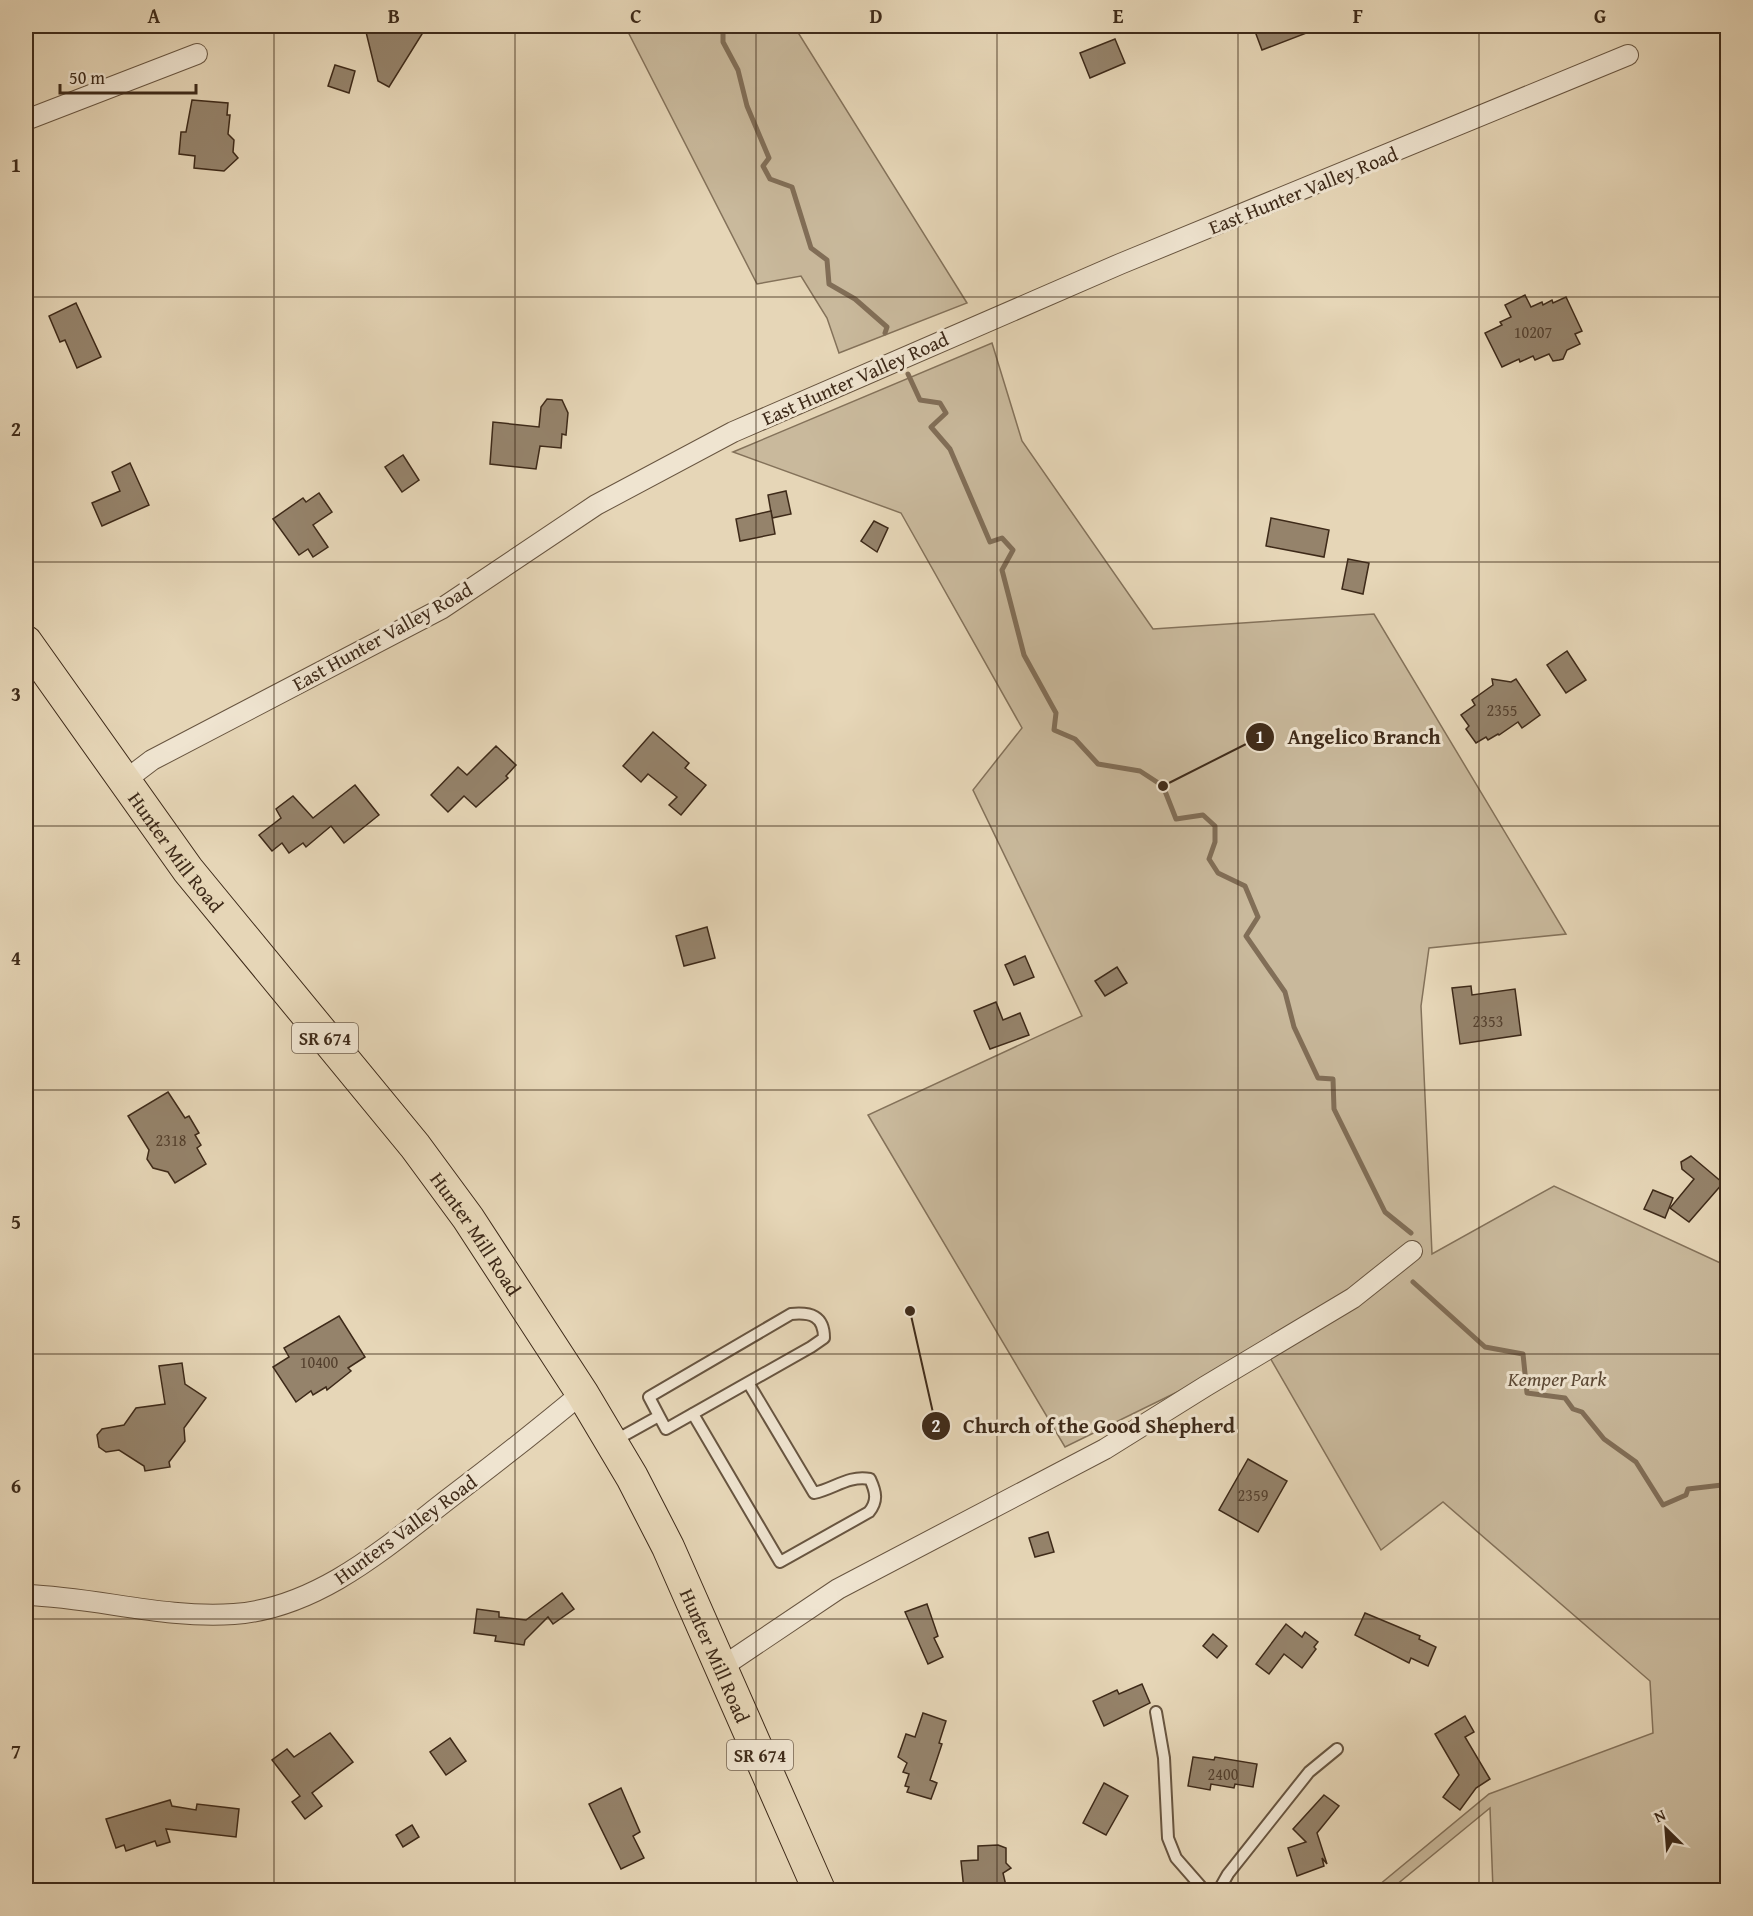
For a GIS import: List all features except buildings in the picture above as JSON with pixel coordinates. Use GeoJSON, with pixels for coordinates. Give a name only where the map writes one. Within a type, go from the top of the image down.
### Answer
{"type":"FeatureCollection","features":[{"type":"Feature","properties":{"kind":"main road","name":"Hunter Mill Road"},"geometry":{"type":"LineString","coordinates":[[26,642],[123,782],[223,915],[415,1146],[468,1218],[582,1393],[668,1547],[819,1890]]}},
{"type":"Feature","properties":{"kind":"street"},"geometry":{"type":"LineString","coordinates":[[26,120],[197,54]]}},
{"type":"Feature","properties":{"kind":"street","name":"East Hunter Valley Road"},"geometry":{"type":"LineString","coordinates":[[123,782],[152,760],[441,609],[596,505],[733,432],[1120,264],[1628,55]]}},
{"type":"Feature","properties":{"kind":"street"},"geometry":{"type":"LineString","coordinates":[[722,1667],[838,1589],[1105,1449],[1353,1298],[1412,1251]]}},
{"type":"Feature","properties":{"kind":"street","name":"Hunters Valley Road"},"geometry":{"type":"LineString","coordinates":[[26,1595],[202,1615],[234,1614],[286,1604],[337,1581],[442,1504],[582,1393]]}},
{"type":"Feature","properties":{"kind":"lane"},"geometry":{"type":"LineString","coordinates":[[807,1312],[818,1317],[824,1327],[824,1338],[748,1384],[666,1429],[649,1397],[791,1314],[807,1312]]}},
{"type":"Feature","properties":{"kind":"lane"},"geometry":{"type":"LineString","coordinates":[[693,1414],[780,1562],[869,1512],[875,1504],[875,1491],[870,1479],[859,1477],[843,1480],[814,1493],[748,1384]]}},
{"type":"Feature","properties":{"kind":"lane"},"geometry":{"type":"LineString","coordinates":[[611,1443],[659,1416]]}},
{"type":"Feature","properties":{"kind":"lane"},"geometry":{"type":"LineString","coordinates":[[1156,1712],[1164,1758],[1168,1838],[1176,1858],[1204,1890]]}},
{"type":"Feature","properties":{"kind":"lane"},"geometry":{"type":"LineString","coordinates":[[1219,1890],[1228,1874],[1309,1772],[1337,1749]]}},
{"type":"Feature","properties":{"kind":"green space"},"geometry":{"type":"Polygon","coordinates":[[[625,26],[794,26],[967,303],[839,353],[827,318],[801,276],[757,284],[625,26]]]}},
{"type":"Feature","properties":{"kind":"green space","name":"Kemper Park"},"geometry":{"type":"Polygon","coordinates":[[[992,343],[1022,441],[1153,629],[1374,614],[1566,934],[1429,948],[1421,1006],[1432,1254],[1554,1186],[1727,1266],[1727,1890],[1493,1890],[1490,1808],[1390,1890],[1373,1890],[1489,1794],[1653,1733],[1650,1681],[1443,1502],[1381,1550],[1265,1349],[1065,1447],[868,1115],[1082,1016],[973,790],[1022,728],[901,513],[733,452],[992,343]]]}},
{"type":"Feature","properties":{"kind":"waterway"},"geometry":{"type":"LineString","coordinates":[[723,26],[723,42],[738,70],[747,106],[769,158],[763,166],[770,179],[792,187],[811,248],[827,260],[829,284],[855,299],[887,327],[885,333]]}},
{"type":"Feature","properties":{"kind":"waterway"},"geometry":{"type":"LineString","coordinates":[[908,374],[920,400],[940,403],[946,413],[931,427],[950,449],[990,542],[1002,538],[1013,550],[1002,570],[1024,655],[1056,713],[1054,730],[1075,739],[1098,764],[1140,771],[1163,786],[1176,819],[1203,815],[1215,826],[1215,842],[1209,859],[1218,873],[1245,886],[1258,917],[1246,936],[1285,992],[1294,1027],[1318,1078],[1333,1079],[1334,1109],[1385,1212],[1411,1233]]}},
{"type":"Feature","properties":{"kind":"waterway"},"geometry":{"type":"LineString","coordinates":[[1413,1282],[1485,1347],[1523,1354],[1527,1393],[1565,1398],[1573,1409],[1582,1412],[1604,1439],[1636,1462],[1663,1505],[1686,1495],[1688,1489],[1722,1485],[1728,1504]]}},
{"type":"Feature","properties":{"kind":"place","name":"Angelico Branch"},"geometry":{"type":"Point","coordinates":[1163,786]}},
{"type":"Feature","properties":{"kind":"place","name":"Church of the Good Shepherd"},"geometry":{"type":"Point","coordinates":[910,1311]}}]}
